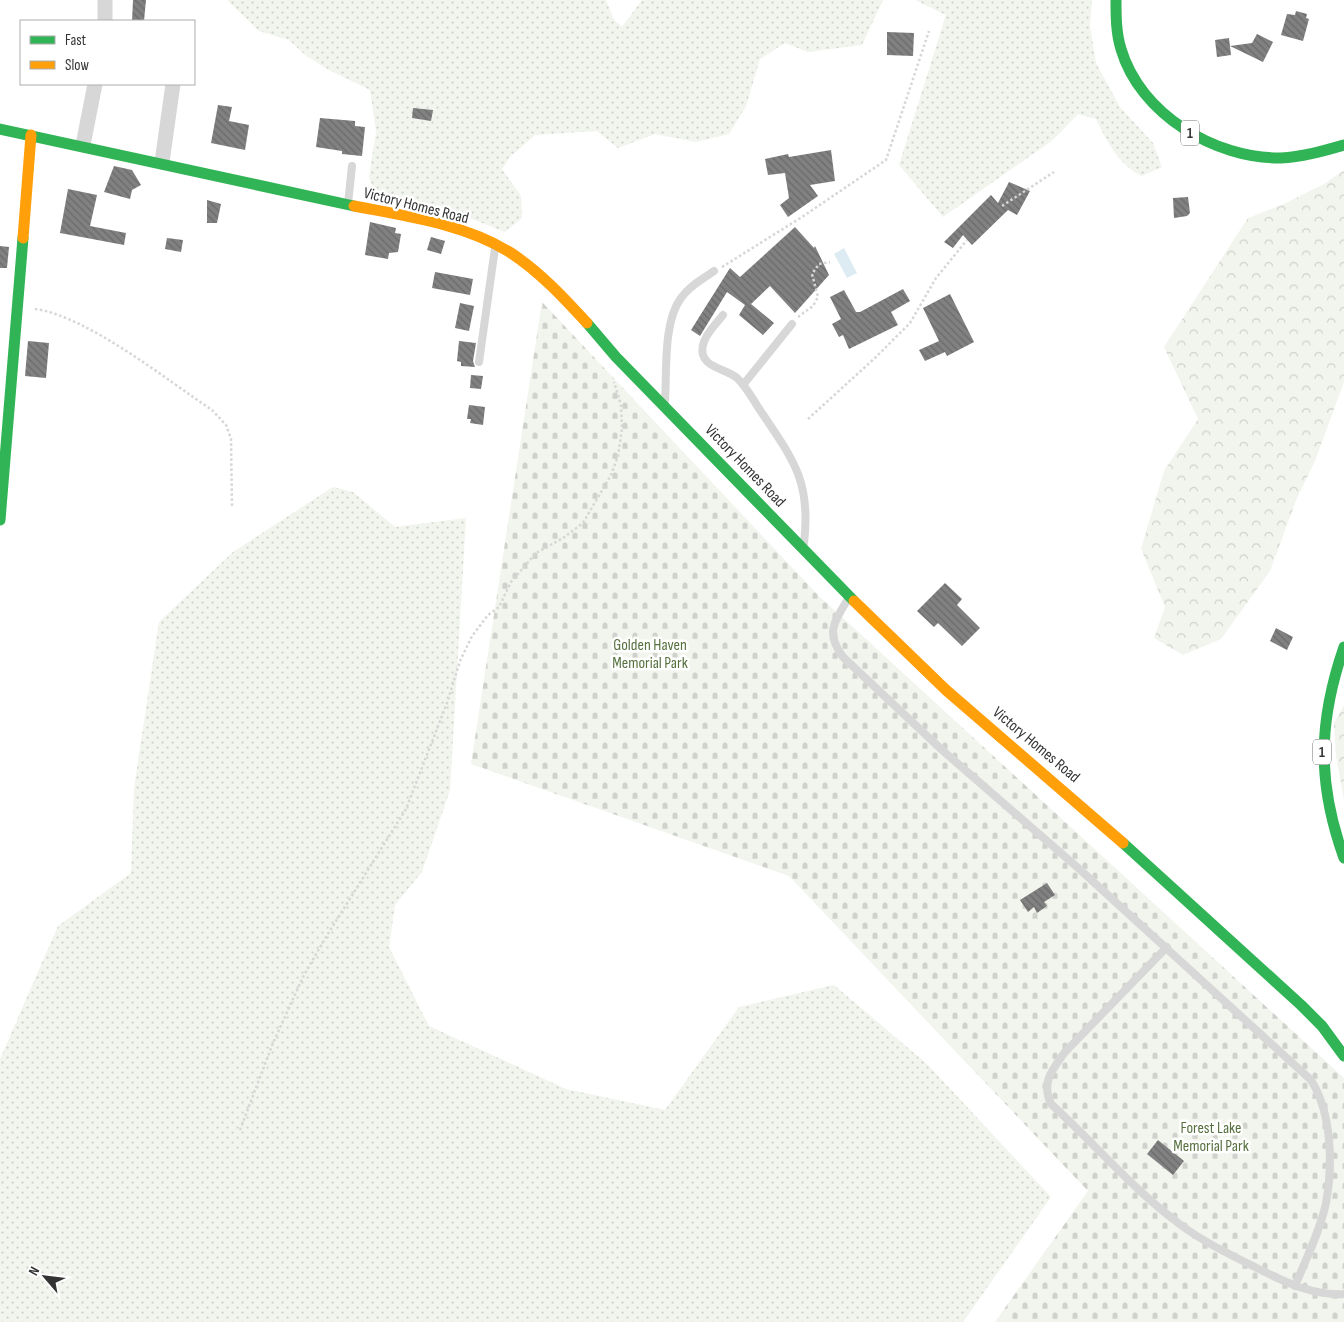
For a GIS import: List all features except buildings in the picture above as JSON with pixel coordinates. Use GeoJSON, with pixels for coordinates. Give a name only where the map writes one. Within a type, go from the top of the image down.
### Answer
{"type":"FeatureCollection","features":[{"type":"Feature","properties":{"kind":"main road","name":"1"},"geometry":{"type":"LineString","coordinates":[[1116,0],[1116,30],[1123,56],[1136,80],[1153,102],[1173,122],[1192,134],[1230,152],[1246,156],[1277,158],[1330,151],[1344,145]]}},
{"type":"Feature","properties":{"kind":"main road","name":"Victory Homes Road"},"geometry":{"type":"LineString","coordinates":[[0,129],[162,162],[453,230],[496,246],[519,259],[550,285],[616,357],[848,597],[946,690],[1103,824],[1302,1005],[1322,1026],[1344,1056]]}},
{"type":"Feature","properties":{"kind":"main road"},"geometry":{"type":"LineString","coordinates":[[0,520],[31,135]]}},
{"type":"Feature","properties":{"kind":"main road","name":"1"},"geometry":{"type":"LineString","coordinates":[[1344,646],[1327,696],[1322,759],[1330,810],[1344,858]]}},
{"type":"Feature","properties":{"kind":"street"},"geometry":{"type":"LineString","coordinates":[[105,0],[105,20]]}},
{"type":"Feature","properties":{"kind":"street"},"geometry":{"type":"LineString","coordinates":[[83,145],[95,85]]}},
{"type":"Feature","properties":{"kind":"street"},"geometry":{"type":"LineString","coordinates":[[162,162],[173,85]]}},
{"type":"Feature","properties":{"kind":"lane"},"geometry":{"type":"LineString","coordinates":[[348,206],[352,166]]}},
{"type":"Feature","properties":{"kind":"lane"},"geometry":{"type":"LineString","coordinates":[[478,362],[496,246]]}},
{"type":"Feature","properties":{"kind":"lane"},"geometry":{"type":"LineString","coordinates":[[664,406],[669,336],[676,305],[687,290],[714,271]]}},
{"type":"Feature","properties":{"kind":"lane"},"geometry":{"type":"LineString","coordinates":[[723,315],[704,342],[704,358],[713,366],[736,378],[743,385],[796,465],[802,483],[805,504],[806,522],[803,550]]}},
{"type":"Feature","properties":{"kind":"lane"},"geometry":{"type":"LineString","coordinates":[[743,385],[792,324]]}},
{"type":"Feature","properties":{"kind":"lane"},"geometry":{"type":"LineString","coordinates":[[848,597],[834,624],[832,636],[836,647],[843,657],[942,750],[1166,947],[1311,1080],[1324,1105],[1329,1157],[1326,1203],[1295,1286]]}},
{"type":"Feature","properties":{"kind":"lane"},"geometry":{"type":"LineString","coordinates":[[1166,947],[1065,1052],[1053,1068],[1047,1081],[1046,1094],[1051,1104],[1172,1219],[1227,1254],[1295,1286],[1335,1295],[1344,1294]]}},
{"type":"Feature","properties":{"kind":"path"},"geometry":{"type":"LineString","coordinates":[[714,271],[802,217],[886,160],[929,32]]}},
{"type":"Feature","properties":{"kind":"path"},"geometry":{"type":"LineString","coordinates":[[1002,206],[1054,172]]}},
{"type":"Feature","properties":{"kind":"path"},"geometry":{"type":"LineString","coordinates":[[808,419],[859,371],[876,358],[910,323],[936,278],[967,240]]}},
{"type":"Feature","properties":{"kind":"path"},"geometry":{"type":"LineString","coordinates":[[792,324],[816,302],[817,290],[812,274],[815,269],[819,264],[830,262]]}},
{"type":"Feature","properties":{"kind":"path"},"geometry":{"type":"LineString","coordinates":[[16,307],[46,311],[79,323],[212,410],[226,424],[231,439],[232,506]]}},
{"type":"Feature","properties":{"kind":"path"},"geometry":{"type":"LineString","coordinates":[[240,1130],[273,1043],[303,977],[406,808],[447,704],[460,662],[472,636],[488,615],[499,607],[511,582],[536,552],[563,538],[583,524],[611,475],[618,456],[622,429],[621,405],[612,374],[612,366],[616,357]]}},
{"type":"Feature","properties":{"kind":"green space"},"geometry":{"type":"Polygon","coordinates":[[[227,0],[606,0],[614,20],[622,27],[642,0],[883,0],[862,45],[808,52],[785,43],[760,59],[746,106],[729,134],[696,142],[655,134],[618,148],[597,131],[535,135],[510,157],[502,169],[521,196],[522,218],[505,232],[472,219],[375,195],[369,177],[376,131],[370,90],[327,69],[305,55],[289,40],[259,31],[227,0]]]}},
{"type":"Feature","properties":{"kind":"green space"},"geometry":{"type":"Polygon","coordinates":[[[915,0],[1092,0],[1090,26],[1096,63],[1120,107],[1153,143],[1162,167],[1142,176],[1126,166],[1114,152],[1096,119],[1078,114],[1053,140],[943,217],[899,165],[946,15],[915,0]]]}},
{"type":"Feature","properties":{"kind":"green space"},"geometry":{"type":"Polygon","coordinates":[[[1344,170],[1344,382],[1315,461],[1297,498],[1270,571],[1221,639],[1183,655],[1154,638],[1165,607],[1141,549],[1164,471],[1198,419],[1164,347],[1248,218],[1282,205],[1324,184],[1344,170]]]}},
{"type":"Feature","properties":{"kind":"green space","name":"Forest Lake Memorial Park"},"geometry":{"type":"Polygon","coordinates":[[[542,302],[818,595],[1344,1078],[1344,1322],[995,1322],[1088,1191],[789,876],[471,764],[542,302]]]}},
{"type":"Feature","properties":{"kind":"green space"},"geometry":{"type":"Polygon","coordinates":[[[333,487],[353,492],[395,527],[466,518],[450,790],[422,872],[395,905],[389,947],[429,1026],[566,1089],[665,1110],[739,1007],[834,985],[927,1064],[1051,1197],[963,1322],[0,1322],[0,1059],[58,926],[131,873],[134,788],[159,622],[233,552],[333,487]]]}},
{"type":"Feature","properties":{"kind":"green space"},"geometry":{"type":"Polygon","coordinates":[[[1344,705],[1344,800],[1336,755],[1334,723],[1344,705]]]}},
{"type":"Feature","properties":{"kind":"shaded area"},"geometry":{"type":"Polygon","coordinates":[[[844,248],[857,273],[847,278],[834,254],[844,248]]]}},
{"type":"Feature","properties":{"kind":"traffic: fast"},"geometry":{"type":"LineString","coordinates":[[1116,0],[1118,37],[1131,72],[1145,94],[1183,128],[1206,141],[1231,151],[1256,156],[1281,158],[1313,153],[1344,145]]}},
{"type":"Feature","properties":{"kind":"traffic: fast"},"geometry":{"type":"LineString","coordinates":[[0,129],[354,206]]}},
{"type":"Feature","properties":{"kind":"traffic: fast"},"geometry":{"type":"LineString","coordinates":[[0,520],[23,238]]}},
{"type":"Feature","properties":{"kind":"traffic: fast"},"geometry":{"type":"LineString","coordinates":[[587,323],[616,357],[854,601]]}},
{"type":"Feature","properties":{"kind":"traffic: fast"},"geometry":{"type":"LineString","coordinates":[[1344,647],[1329,701],[1324,752],[1329,804],[1344,858]]}},
{"type":"Feature","properties":{"kind":"traffic: fast"},"geometry":{"type":"LineString","coordinates":[[1123,843],[1301,1005],[1322,1026],[1344,1056]]}},
{"type":"Feature","properties":{"kind":"traffic: slow"},"geometry":{"type":"LineString","coordinates":[[23,238],[31,135]]}},
{"type":"Feature","properties":{"kind":"traffic: slow"},"geometry":{"type":"LineString","coordinates":[[354,206],[435,222],[493,243],[532,268],[587,323]]}},
{"type":"Feature","properties":{"kind":"traffic: slow"},"geometry":{"type":"LineString","coordinates":[[854,601],[946,690],[1123,843]]}},
{"type":"Feature","properties":{"kind":"park label","name":"Golden Haven Memorial Park"},"geometry":{"type":"Point","coordinates":[650,654]}}]}
